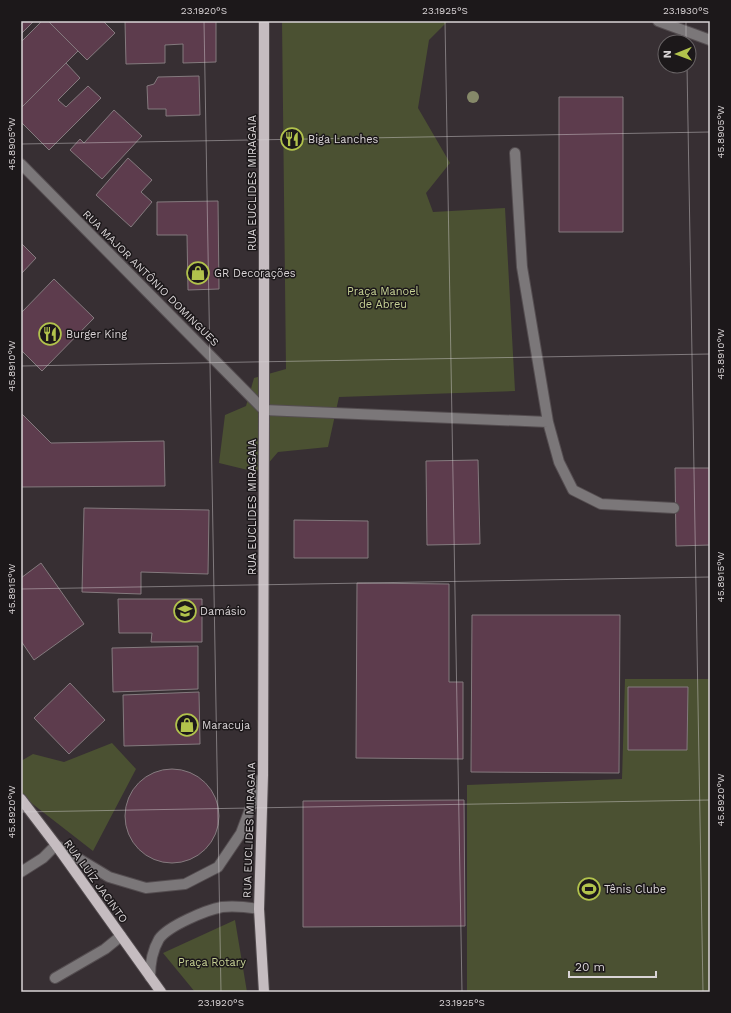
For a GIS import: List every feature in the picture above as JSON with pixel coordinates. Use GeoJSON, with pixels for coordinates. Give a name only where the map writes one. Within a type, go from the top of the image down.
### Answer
{"type":"FeatureCollection","features":[{"type":"Feature","properties":{"kind":"main road","name":"RUA EUCLIDES MIRAGAIA"},"geometry":{"type":"LineString","coordinates":[[264,21],[263,775],[259,909],[264,992]]}},
{"type":"Feature","properties":{"kind":"main road","name":"RUA LUÍZ JACINTO"},"geometry":{"type":"LineString","coordinates":[[21,799],[56,845],[150,977]]}},
{"type":"Feature","properties":{"kind":"main road"},"geometry":{"type":"LineString","coordinates":[[150,977],[161,992]]}},
{"type":"Feature","properties":{"kind":"street"},"geometry":{"type":"LineString","coordinates":[[658,21],[709,38]]}},
{"type":"Feature","properties":{"kind":"street"},"geometry":{"type":"LineString","coordinates":[[515,153],[522,267],[548,422],[559,462],[573,490],[601,504],[674,508]]}},
{"type":"Feature","properties":{"kind":"street","name":"RUA MAJOR ANTÔNIO DOMINGUES"},"geometry":{"type":"LineString","coordinates":[[21,164],[264,410]]}},
{"type":"Feature","properties":{"kind":"street"},"geometry":{"type":"LineString","coordinates":[[264,410],[548,422]]}},
{"type":"Feature","properties":{"kind":"street"},"geometry":{"type":"LineString","coordinates":[[21,872],[44,858],[56,845],[109,877],[146,888],[185,884],[218,867],[241,833],[263,775]]}},
{"type":"Feature","properties":{"kind":"street"},"geometry":{"type":"LineString","coordinates":[[150,977],[151,958],[160,938],[177,925],[201,914],[222,908],[243,907],[259,909]]}},
{"type":"Feature","properties":{"kind":"street"},"geometry":{"type":"LineString","coordinates":[[55,978],[105,949],[121,936]]}},
{"type":"Feature","properties":{"kind":"green space","name":"Praça Manoel de Abreu"},"geometry":{"type":"Polygon","coordinates":[[[282,21],[448,21],[429,40],[418,108],[450,163],[426,193],[433,212],[505,208],[515,391],[339,397],[328,447],[278,452],[260,473],[219,463],[225,415],[246,406],[254,378],[286,369],[282,21]]]}},
{"type":"Feature","properties":{"kind":"green space","name":"Tênis Clube"},"geometry":{"type":"Polygon","coordinates":[[[625,679],[710,679],[710,992],[467,992],[467,785],[622,779],[625,679]]]}},
{"type":"Feature","properties":{"kind":"green space"},"geometry":{"type":"Polygon","coordinates":[[[112,743],[136,769],[93,851],[21,795],[21,761],[33,754],[64,762],[112,743]]]}},
{"type":"Feature","properties":{"kind":"green space","name":"Praça Rotary"},"geometry":{"type":"Polygon","coordinates":[[[235,920],[247,992],[195,992],[163,953],[235,920]]]}},
{"type":"Feature","properties":{"kind":"building"},"geometry":{"type":"Polygon","coordinates":[[[21,21],[34,21],[21,34],[21,21]]]}},
{"type":"Feature","properties":{"kind":"building"},"geometry":{"type":"Polygon","coordinates":[[[42,21],[48,21],[78,51],[21,108],[21,42],[42,21]]]}},
{"type":"Feature","properties":{"kind":"building"},"geometry":{"type":"Polygon","coordinates":[[[48,21],[103,21],[115,33],[87,60],[48,21]]]}},
{"type":"Feature","properties":{"kind":"building"},"geometry":{"type":"Polygon","coordinates":[[[125,21],[216,21],[216,62],[183,63],[183,44],[165,45],[165,63],[126,64],[125,21]]]}},
{"type":"Feature","properties":{"kind":"building"},"geometry":{"type":"Polygon","coordinates":[[[66,63],[80,78],[58,100],[66,107],[88,86],[101,98],[49,150],[21,122],[21,108],[66,63]]]}},
{"type":"Feature","properties":{"kind":"building"},"geometry":{"type":"Polygon","coordinates":[[[199,76],[200,115],[166,116],[166,109],[148,109],[147,86],[154,84],[158,77],[199,76]]]}},
{"type":"Feature","properties":{"kind":"building"},"geometry":{"type":"Polygon","coordinates":[[[559,97],[623,97],[623,232],[559,232],[559,97]]]}},
{"type":"Feature","properties":{"kind":"building"},"geometry":{"type":"Polygon","coordinates":[[[114,110],[142,136],[102,179],[70,150],[80,139],[84,143],[114,110]]]}},
{"type":"Feature","properties":{"kind":"building"},"geometry":{"type":"Polygon","coordinates":[[[128,158],[152,180],[141,192],[152,202],[131,227],[96,195],[128,158]]]}},
{"type":"Feature","properties":{"kind":"building"},"geometry":{"type":"Polygon","coordinates":[[[218,201],[219,289],[188,290],[187,235],[157,235],[157,202],[218,201]]]}},
{"type":"Feature","properties":{"kind":"building"},"geometry":{"type":"Polygon","coordinates":[[[21,243],[36,258],[21,274],[21,243]]]}},
{"type":"Feature","properties":{"kind":"building","name":"Burger King"},"geometry":{"type":"Polygon","coordinates":[[[54,279],[94,318],[42,371],[21,350],[21,313],[54,279]]]}},
{"type":"Feature","properties":{"kind":"building"},"geometry":{"type":"Polygon","coordinates":[[[21,413],[51,443],[164,441],[165,486],[21,487],[21,413]]]}},
{"type":"Feature","properties":{"kind":"building"},"geometry":{"type":"Polygon","coordinates":[[[478,460],[480,544],[427,545],[426,461],[478,460]]]}},
{"type":"Feature","properties":{"kind":"building"},"geometry":{"type":"Polygon","coordinates":[[[675,468],[710,468],[710,545],[676,546],[675,468]]]}},
{"type":"Feature","properties":{"kind":"building"},"geometry":{"type":"Polygon","coordinates":[[[84,508],[209,510],[208,574],[141,572],[141,594],[82,592],[84,508]]]}},
{"type":"Feature","properties":{"kind":"building"},"geometry":{"type":"Polygon","coordinates":[[[294,520],[368,521],[368,558],[294,558],[294,520]]]}},
{"type":"Feature","properties":{"kind":"building"},"geometry":{"type":"Polygon","coordinates":[[[41,563],[84,624],[34,660],[21,641],[21,578],[41,563]]]}},
{"type":"Feature","properties":{"kind":"building"},"geometry":{"type":"Polygon","coordinates":[[[357,583],[449,584],[449,682],[463,682],[463,759],[356,758],[357,583]]]}},
{"type":"Feature","properties":{"kind":"building"},"geometry":{"type":"Polygon","coordinates":[[[118,599],[202,599],[202,642],[151,642],[152,633],[119,633],[118,599]]]}},
{"type":"Feature","properties":{"kind":"building"},"geometry":{"type":"Polygon","coordinates":[[[472,615],[620,615],[619,773],[471,772],[472,615]]]}},
{"type":"Feature","properties":{"kind":"building"},"geometry":{"type":"Polygon","coordinates":[[[198,646],[198,689],[113,692],[112,648],[198,646]]]}},
{"type":"Feature","properties":{"kind":"building"},"geometry":{"type":"Polygon","coordinates":[[[70,683],[105,720],[69,754],[34,718],[70,683]]]}},
{"type":"Feature","properties":{"kind":"building"},"geometry":{"type":"Polygon","coordinates":[[[628,687],[688,687],[687,750],[628,750],[628,687]]]}},
{"type":"Feature","properties":{"kind":"building"},"geometry":{"type":"Polygon","coordinates":[[[199,692],[200,744],[124,746],[123,695],[199,692]]]}},
{"type":"Feature","properties":{"kind":"building"},"geometry":{"type":"Polygon","coordinates":[[[172,769],[190,772],[205,783],[216,798],[219,816],[216,834],[205,849],[190,860],[172,863],[154,860],[139,849],[128,834],[125,816],[128,798],[139,783],[154,772],[172,769]]]}},
{"type":"Feature","properties":{"kind":"building"},"geometry":{"type":"Polygon","coordinates":[[[464,800],[465,926],[303,927],[303,801],[464,800]]]}},
{"type":"Feature","properties":{"kind":"place","name":"Biga Lanches"},"geometry":{"type":"Point","coordinates":[292,139]}},
{"type":"Feature","properties":{"kind":"place","name":"GR Decorações"},"geometry":{"type":"Point","coordinates":[198,273]}},
{"type":"Feature","properties":{"kind":"place","name":"Burger King"},"geometry":{"type":"Point","coordinates":[50,334]}},
{"type":"Feature","properties":{"kind":"place","name":"Damásio"},"geometry":{"type":"Point","coordinates":[185,611]}},
{"type":"Feature","properties":{"kind":"place","name":"Maracuja"},"geometry":{"type":"Point","coordinates":[187,725]}},
{"type":"Feature","properties":{"kind":"place","name":"Tênis Clube"},"geometry":{"type":"Point","coordinates":[589,889]}}]}
